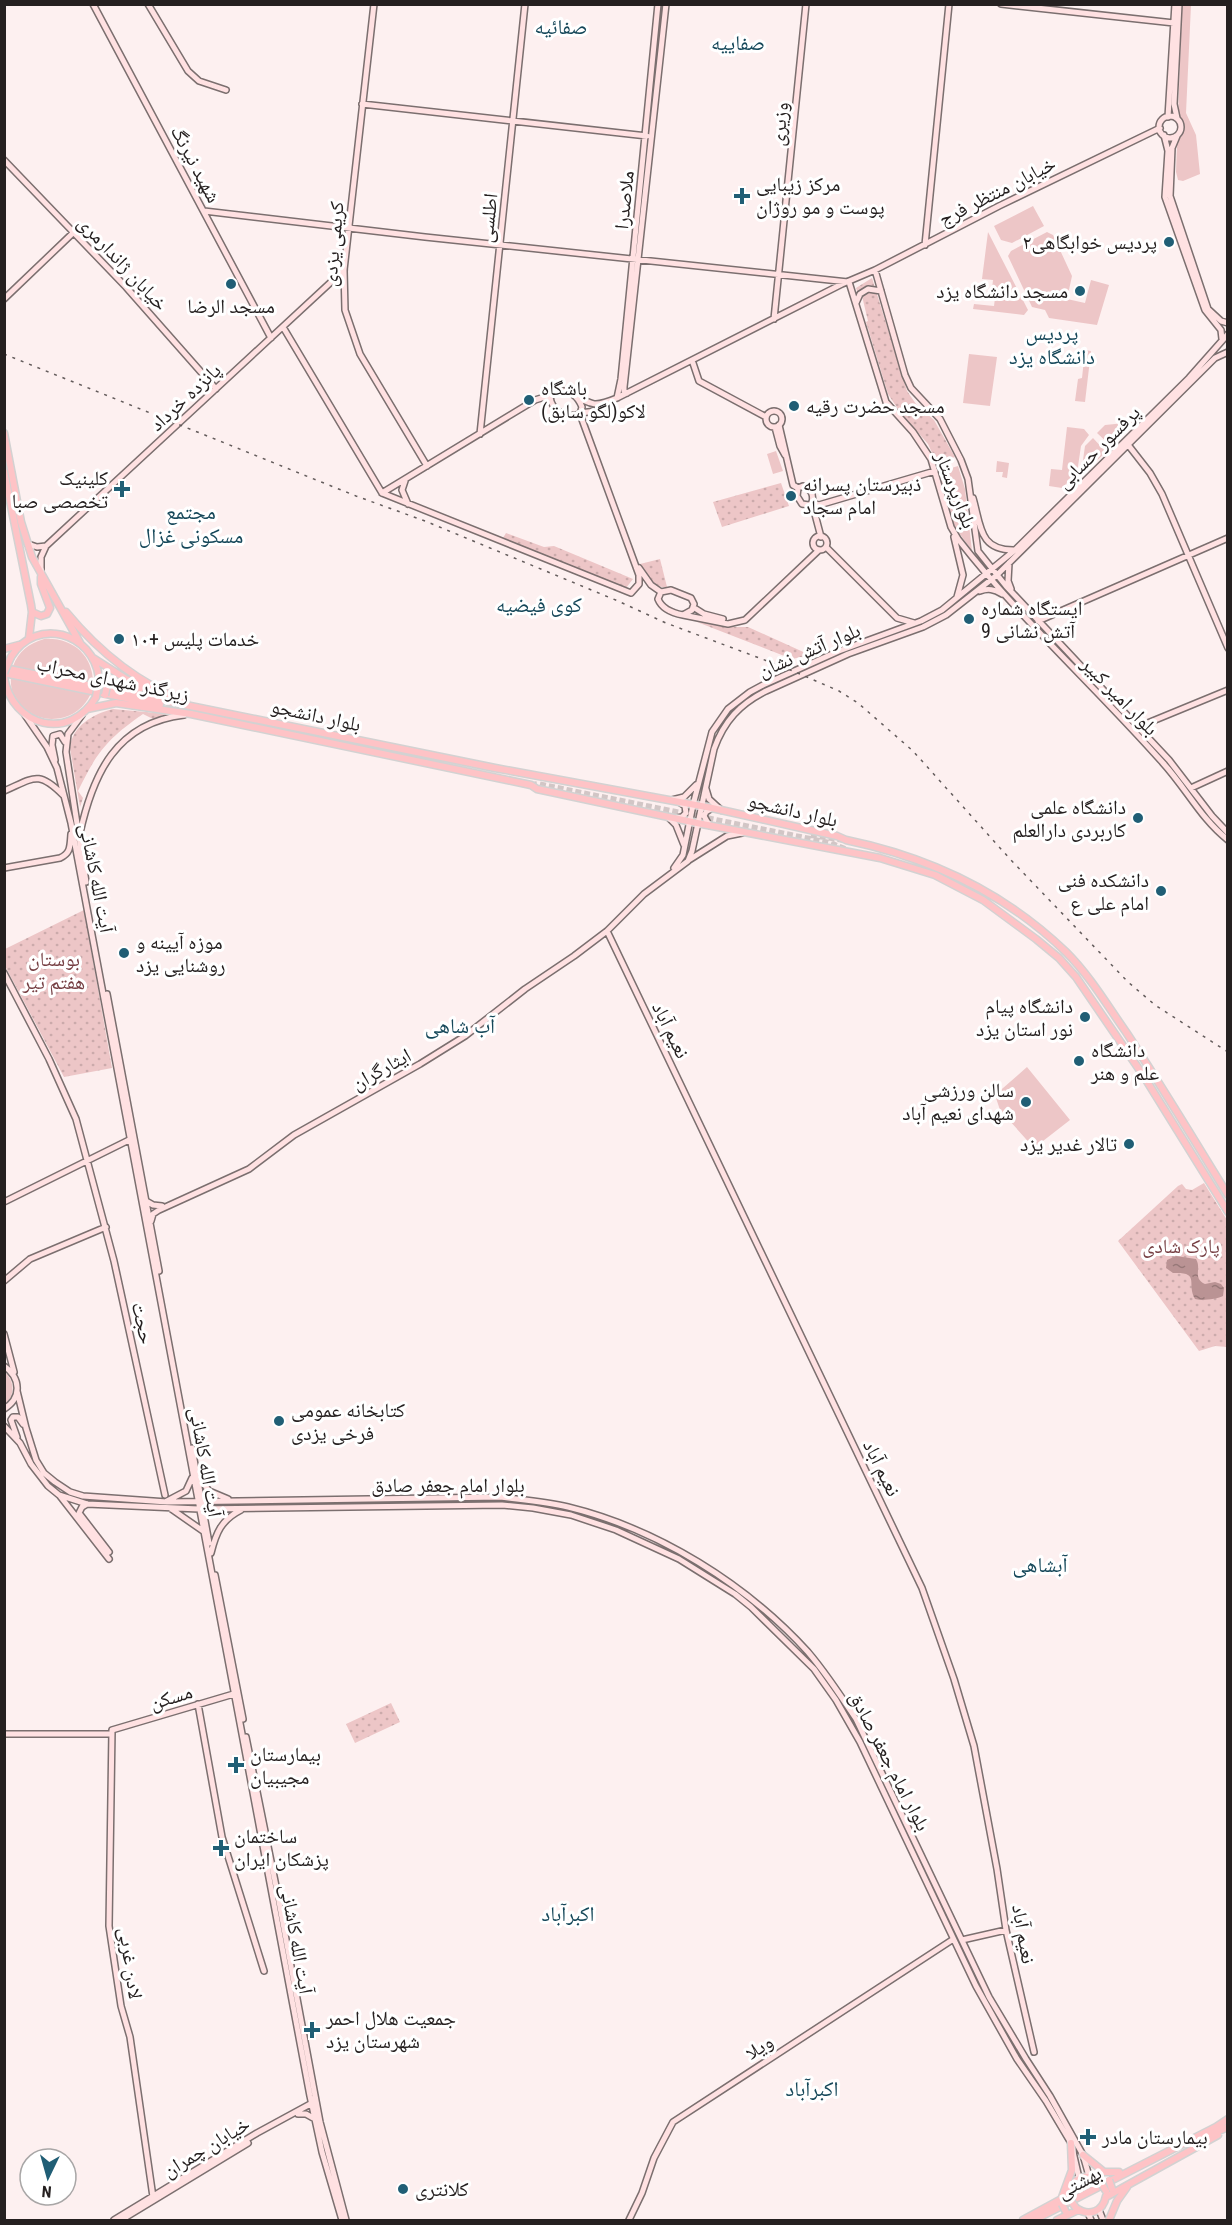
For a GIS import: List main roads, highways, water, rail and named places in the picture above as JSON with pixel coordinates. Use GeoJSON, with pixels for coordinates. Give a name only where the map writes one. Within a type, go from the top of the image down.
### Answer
{"type":"FeatureCollection","features":[{"type":"Feature","properties":{"kind":"main road"},"geometry":{"type":"LineString","coordinates":[[4,433],[21,522],[28,544],[41,574],[80,643],[92,657],[116,674],[152,690]]}},
{"type":"Feature","properties":{"kind":"main road"},"geometry":{"type":"LineString","coordinates":[[4,471],[32,612],[28,638]]}},
{"type":"Feature","properties":{"kind":"main road"},"geometry":{"type":"LineString","coordinates":[[32,612],[41,616],[47,614],[50,608],[41,584],[41,574]]}},
{"type":"Feature","properties":{"kind":"main road"},"geometry":{"type":"LineString","coordinates":[[56,599],[106,655],[140,680],[200,708]]}},
{"type":"Feature","properties":{"kind":"main road"},"geometry":{"type":"LineString","coordinates":[[15,706],[5,677],[11,657],[20,645],[28,638],[38,634],[58,634],[80,643]]}},
{"type":"Feature","properties":{"kind":"main road"},"geometry":{"type":"LineString","coordinates":[[4,649],[20,645]]}},
{"type":"Feature","properties":{"kind":"main road"},"geometry":{"type":"LineString","coordinates":[[4,700],[38,721],[58,724],[73,721],[96,697],[99,678],[92,657]]}},
{"type":"Feature","properties":{"kind":"main road","name":"زیرگذر شهدای محراب"},"geometry":{"type":"LineString","coordinates":[[4,668],[200,708]]}},
{"type":"Feature","properties":{"kind":"main road","name":"زیرگذر شهدای محراب"},"geometry":{"type":"LineString","coordinates":[[5,677],[214,718]]}},
{"type":"Feature","properties":{"kind":"main road"},"geometry":{"type":"LineString","coordinates":[[168,694],[114,684],[107,686],[105,696],[116,703],[214,718]]}},
{"type":"Feature","properties":{"kind":"main road"},"geometry":{"type":"LineString","coordinates":[[85,711],[116,703]]}},
{"type":"Feature","properties":{"kind":"main road","name":"بلوار دانشجو"},"geometry":{"type":"LineString","coordinates":[[200,708],[495,768],[712,808],[837,836],[909,856],[963,879],[988,892],[1065,952],[1098,991],[1158,1081],[1227,1195]]}},
{"type":"Feature","properties":{"kind":"main road","name":"بلوار دانشجو"},"geometry":{"type":"LineString","coordinates":[[214,718],[697,823],[849,851],[905,864],[935,875],[983,900],[1036,939],[1064,964],[1089,995],[1143,1075],[1227,1212]]}},
{"type":"Feature","properties":{"kind":"main road"},"geometry":{"type":"LineString","coordinates":[[1143,1075],[1151,1070]]}},
{"type":"Feature","properties":{"kind":"main road"},"geometry":{"type":"LineString","coordinates":[[1150,1087],[1158,1081]]}},
{"type":"Feature","properties":{"kind":"main road"},"geometry":{"type":"LineString","coordinates":[[1101,2182],[1211,2125],[1227,2124]]}},
{"type":"Feature","properties":{"kind":"main road"},"geometry":{"type":"LineString","coordinates":[[1108,2192],[1120,2189],[1227,2124]]}},
{"type":"Feature","properties":{"kind":"main road","name":"بهشتی"},"geometry":{"type":"LineString","coordinates":[[1034,2220],[1216,2127],[1227,2124]]}},
{"type":"Feature","properties":{"kind":"main road","name":"بهشتی"},"geometry":{"type":"LineString","coordinates":[[1043,2220],[1227,2124]]}},
{"type":"Feature","properties":{"kind":"main road"},"geometry":{"type":"LineString","coordinates":[[1071,2143],[1072,2170],[1060,2202],[1062,2218],[1077,2209]]}},
{"type":"Feature","properties":{"kind":"main road"},"geometry":{"type":"LineString","coordinates":[[1083,2156],[1104,2172],[1119,2172]]}},
{"type":"Feature","properties":{"kind":"main road"},"geometry":{"type":"LineString","coordinates":[[1108,2192],[1101,2182],[1089,2176],[1078,2175],[1071,2185],[1069,2196],[1077,2209],[1088,2213],[1099,2210],[1108,2192],[1110,2178]]}},
{"type":"Feature","properties":{"kind":"main road"},"geometry":{"type":"LineString","coordinates":[[1110,2220],[1117,2201],[1129,2183]]}},
{"type":"Feature","properties":{"kind":"main road"},"geometry":{"type":"LineString","coordinates":[[1108,2192],[1120,2189]]}},
{"type":"Feature","properties":{"kind":"main road"},"geometry":{"type":"LineString","coordinates":[[1023,2220],[1069,2196]]}},
{"type":"Feature","properties":{"kind":"water"},"geometry":{"type":"Polygon","coordinates":[[[1176,1256],[1196,1259],[1201,1282],[1221,1284],[1224,1288],[1223,1296],[1195,1299],[1190,1277],[1187,1274],[1173,1273],[1166,1268],[1167,1260],[1176,1256]]]}},
{"type":"Feature","properties":{"kind":"tunnel"},"geometry":{"type":"LineString","coordinates":[[531,785],[538,784],[830,843],[847,850]]}},
{"type":"Feature","properties":{"kind":"tunnel"},"geometry":{"type":"LineString","coordinates":[[811,835],[845,840]]}},
{"type":"Feature","properties":{"kind":"railway"},"geometry":{"type":"LineString","coordinates":[[4,354],[356,496],[425,521],[666,623],[786,668],[839,691],[858,703],[913,751],[1010,859],[1128,982],[1155,1005],[1228,1052]]}},
{"type":"Feature","properties":{"kind":"place","name":"مرکز زیبایی پوست و مو روژان"},"geometry":{"type":"Point","coordinates":[742,196]}},
{"type":"Feature","properties":{"kind":"place","name":"پردیس خوابگاهی٢"},"geometry":{"type":"Point","coordinates":[1169,242]}},
{"type":"Feature","properties":{"kind":"place","name":"مسجد الرضا"},"geometry":{"type":"Point","coordinates":[231,284]}},
{"type":"Feature","properties":{"kind":"place","name":"مسجد دانشگاه یزد"},"geometry":{"type":"Point","coordinates":[1080,291]}},
{"type":"Feature","properties":{"kind":"place","name":"باشگاه لاکو(لگو سابق)"},"geometry":{"type":"Point","coordinates":[529,400]}},
{"type":"Feature","properties":{"kind":"place","name":"مسجد حضرت رقیه"},"geometry":{"type":"Point","coordinates":[794,406]}},
{"type":"Feature","properties":{"kind":"place","name":"کلینیک تخصصی صبا"},"geometry":{"type":"Point","coordinates":[122,489]}},
{"type":"Feature","properties":{"kind":"place","name":"ذبیرستان پسرانه امام سجاد"},"geometry":{"type":"Point","coordinates":[791,496]}},
{"type":"Feature","properties":{"kind":"place","name":"ایستگاه شماره 9 آتش نشانی"},"geometry":{"type":"Point","coordinates":[969,619]}},
{"type":"Feature","properties":{"kind":"place","name":"خدمات پلیس +۱۰"},"geometry":{"type":"Point","coordinates":[119,639]}},
{"type":"Feature","properties":{"kind":"place","name":"دانشگاه علمی کاربردی دارالعلم"},"geometry":{"type":"Point","coordinates":[1138,818]}},
{"type":"Feature","properties":{"kind":"place","name":"دانشکده فنی امام علی ع"},"geometry":{"type":"Point","coordinates":[1161,891]}},
{"type":"Feature","properties":{"kind":"place","name":"موزه آیینه و روشنایی یزد"},"geometry":{"type":"Point","coordinates":[124,953]}},
{"type":"Feature","properties":{"kind":"place","name":"دانشگاه پیام نور استان یزد"},"geometry":{"type":"Point","coordinates":[1085,1017]}},
{"type":"Feature","properties":{"kind":"place","name":"دانشگاه علم و هنر"},"geometry":{"type":"Point","coordinates":[1079,1061]}},
{"type":"Feature","properties":{"kind":"place","name":"سالن ورزشی شهدای نعیم آباد"},"geometry":{"type":"Point","coordinates":[1026,1102]}},
{"type":"Feature","properties":{"kind":"place","name":"تالار غدیر یزد"},"geometry":{"type":"Point","coordinates":[1129,1144]}},
{"type":"Feature","properties":{"kind":"place","name":"کتابخانه عمومی فرخی یزدی"},"geometry":{"type":"Point","coordinates":[279,1421]}},
{"type":"Feature","properties":{"kind":"place","name":"بیمارستان مجیبیان"},"geometry":{"type":"Point","coordinates":[236,1765]}},
{"type":"Feature","properties":{"kind":"place","name":"ساختمان پزشکان ایران"},"geometry":{"type":"Point","coordinates":[221,1848]}},
{"type":"Feature","properties":{"kind":"place","name":"جمعیت هلال احمر شهرستان یزد"},"geometry":{"type":"Point","coordinates":[312,2030]}},
{"type":"Feature","properties":{"kind":"place","name":"بیمارستان مادر"},"geometry":{"type":"Point","coordinates":[1088,2137]}},
{"type":"Feature","properties":{"kind":"place","name":"کلانتری"},"geometry":{"type":"Point","coordinates":[403,2189]}},
{"type":"Feature","properties":{"kind":"district","name":"صفائیه"},"geometry":{"type":"Point","coordinates":[561,27]}},
{"type":"Feature","properties":{"kind":"district","name":"صفاییه"},"geometry":{"type":"Point","coordinates":[738,43]}},
{"type":"Feature","properties":{"kind":"district","name":"پردیس دانشگاه یزد"},"geometry":{"type":"Point","coordinates":[1052,345]}},
{"type":"Feature","properties":{"kind":"district","name":"مجتمع مسکونی غزال"},"geometry":{"type":"Point","coordinates":[191,524]}},
{"type":"Feature","properties":{"kind":"district","name":"کوی فیضیه"},"geometry":{"type":"Point","coordinates":[539,605]}},
{"type":"Feature","properties":{"kind":"district","name":"آب شاهی"},"geometry":{"type":"Point","coordinates":[460,1026]}},
{"type":"Feature","properties":{"kind":"district","name":"آبشاهی"},"geometry":{"type":"Point","coordinates":[1040,1565]}},
{"type":"Feature","properties":{"kind":"district","name":"اکبرآباد"},"geometry":{"type":"Point","coordinates":[568,1914]}},
{"type":"Feature","properties":{"kind":"district","name":"اکبرآباد"},"geometry":{"type":"Point","coordinates":[812,2089]}},
{"type":"Feature","properties":{"kind":"park label","name":"بوستان هفتم تیر"},"geometry":{"type":"Point","coordinates":[54,970]}},
{"type":"Feature","properties":{"kind":"park label","name":"پارک شادی"},"geometry":{"type":"Point","coordinates":[1181,1246]}}]}
